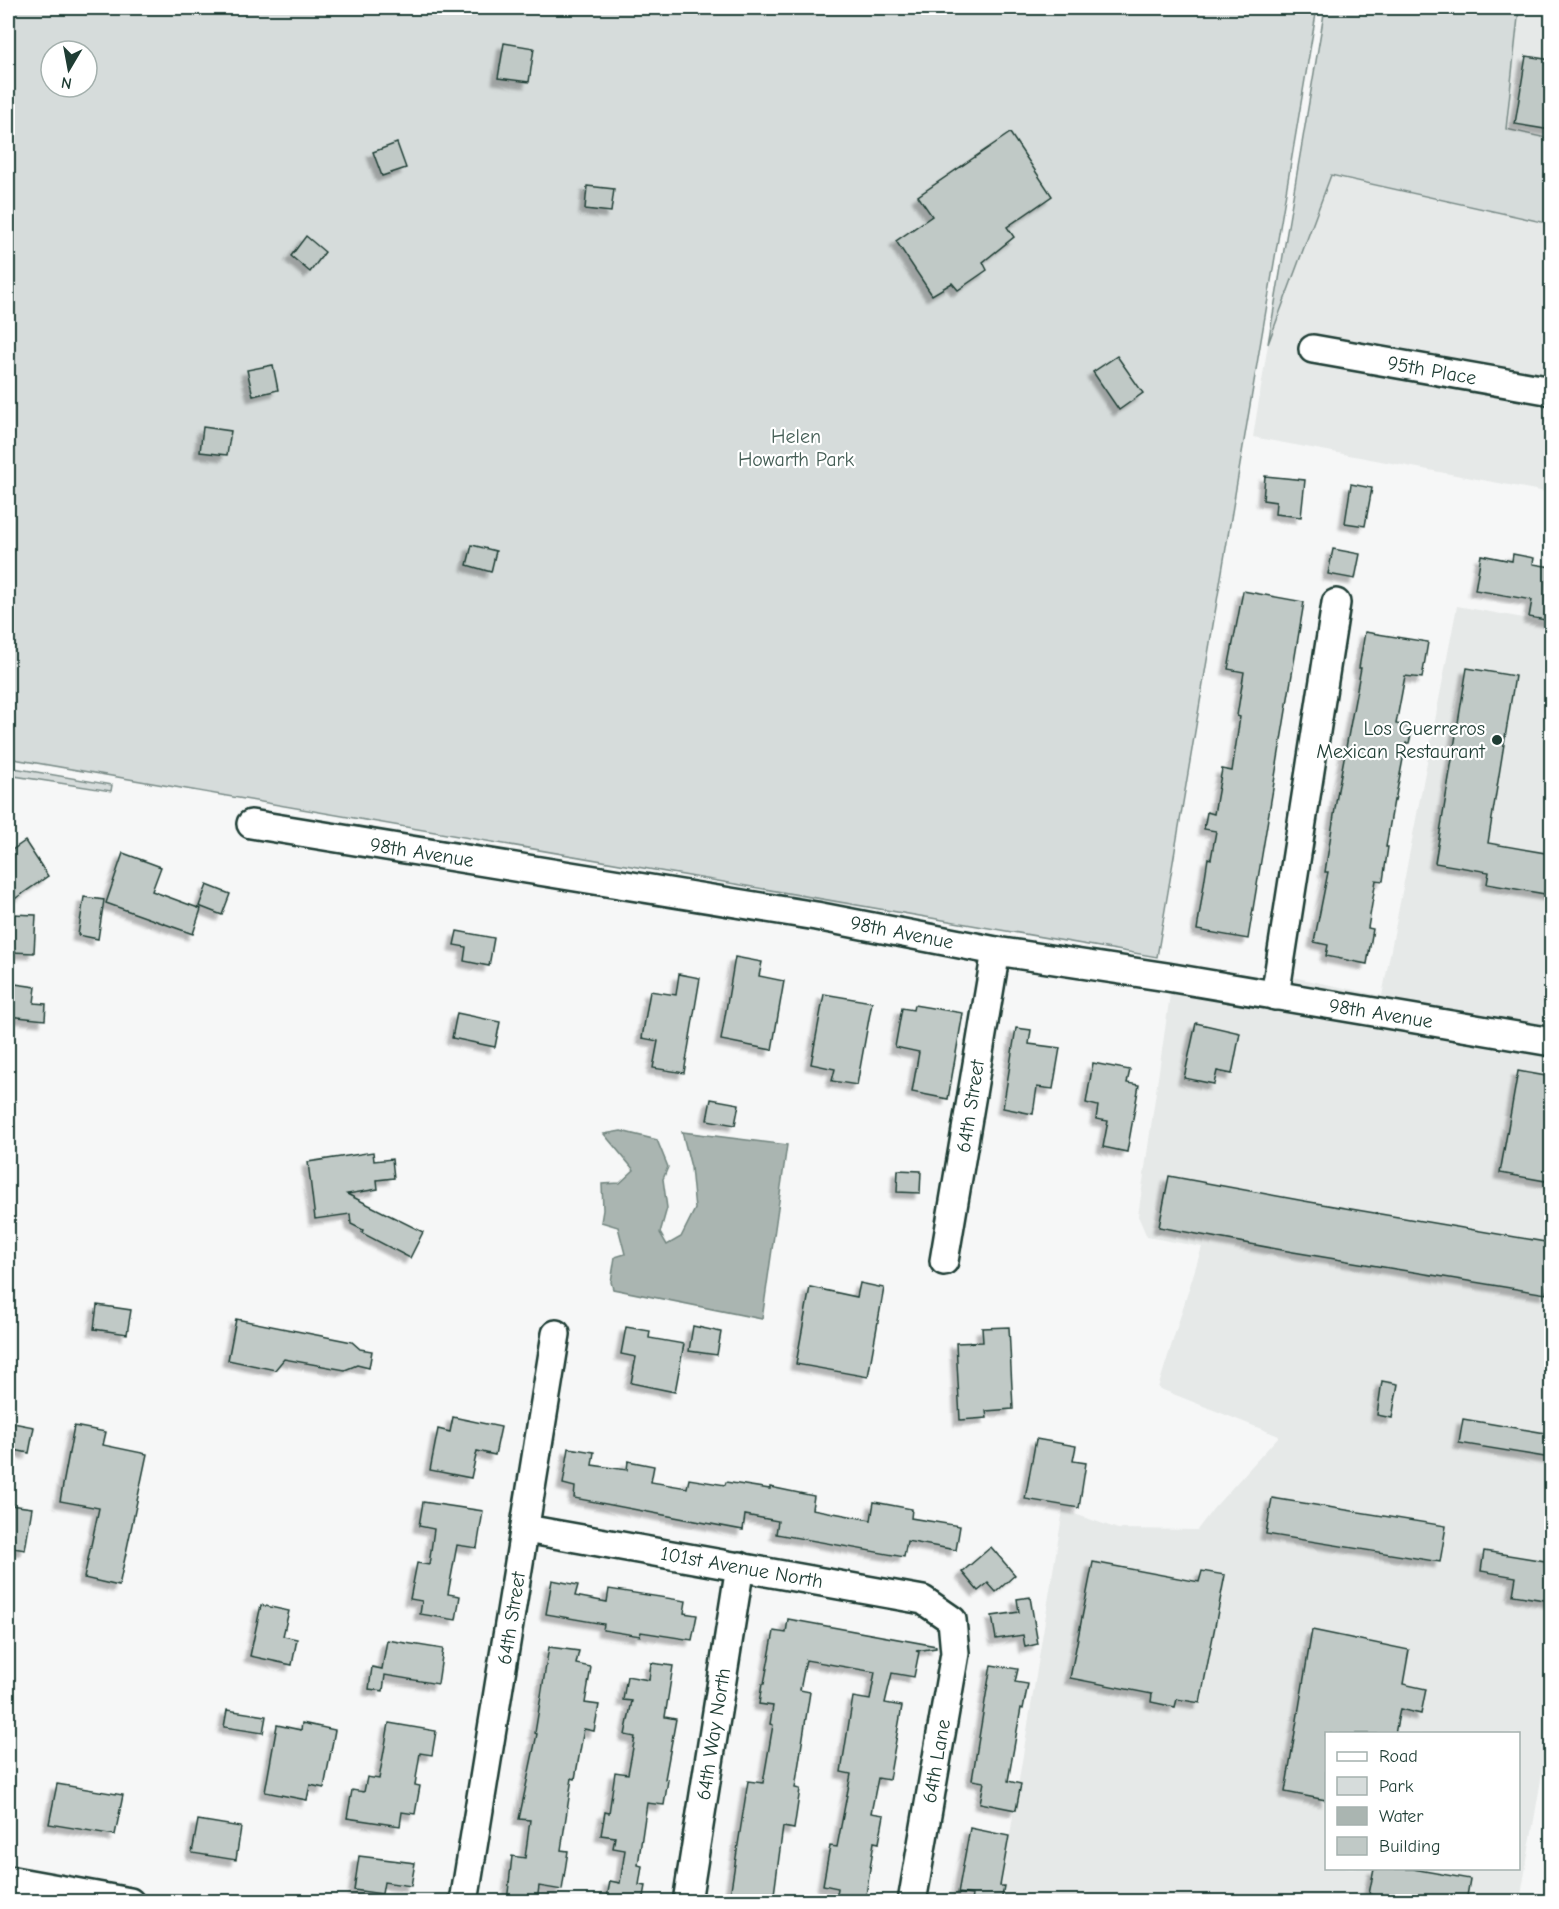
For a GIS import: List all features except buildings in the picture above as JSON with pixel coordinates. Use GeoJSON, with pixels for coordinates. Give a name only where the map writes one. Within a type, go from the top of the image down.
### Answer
{"type":"FeatureCollection","features":[{"type":"Feature","properties":{"kind":"street","name":"95th Place"},"geometry":{"type":"LineString","coordinates":[[1313,349],[1551,391]]}},
{"type":"Feature","properties":{"kind":"street"},"geometry":{"type":"LineString","coordinates":[[1275,996],[1336,603]]}},
{"type":"Feature","properties":{"kind":"street","name":"98th Avenue"},"geometry":{"type":"LineString","coordinates":[[251,824],[816,916],[996,951],[1167,977],[1551,1042]]}},
{"type":"Feature","properties":{"kind":"street","name":"64th Street"},"geometry":{"type":"LineString","coordinates":[[945,1261],[996,951]]}},
{"type":"Feature","properties":{"kind":"street","name":"64th Street"},"geometry":{"type":"LineString","coordinates":[[464,1902],[556,1334]]}},
{"type":"Feature","properties":{"kind":"street","name":"101st Avenue North"},"geometry":{"type":"LineString","coordinates":[[526,1529],[922,1600],[952,1620]]}},
{"type":"Feature","properties":{"kind":"street","name":"64th Way North"},"geometry":{"type":"LineString","coordinates":[[687,1902],[740,1566]]}},
{"type":"Feature","properties":{"kind":"street","name":"64th Lane"},"geometry":{"type":"LineString","coordinates":[[912,1902],[955,1653],[952,1620]]}},
{"type":"Feature","properties":{"kind":"street"},"geometry":{"type":"LineString","coordinates":[[10,1887],[130,1902]]}},
{"type":"Feature","properties":{"kind":"shaded area"},"geometry":{"type":"Polygon","coordinates":[[[1519,8],[1551,8],[1551,139],[1506,129],[1519,8]]]}},
{"type":"Feature","properties":{"kind":"shaded area"},"geometry":{"type":"Polygon","coordinates":[[[1331,175],[1551,224],[1551,493],[1253,437],[1268,344],[1331,175]]]}},
{"type":"Feature","properties":{"kind":"shaded area"},"geometry":{"type":"Polygon","coordinates":[[[1457,606],[1551,623],[1551,1031],[1286,987],[1288,976],[1382,996],[1457,606]]]}},
{"type":"Feature","properties":{"kind":"shaded area"},"geometry":{"type":"Polygon","coordinates":[[[1171,988],[1551,1053],[1552,1716],[1520,1901],[999,1902],[1063,1510],[1118,1529],[1197,1530],[1279,1436],[1158,1388],[1202,1247],[1147,1237],[1138,1216],[1171,988]]]}},
{"type":"Feature","properties":{"kind":"green space","name":"Helen Howarth Park"},"geometry":{"type":"Polygon","coordinates":[[[8,8],[1317,8],[1157,957],[8,758],[8,8]]]}},
{"type":"Feature","properties":{"kind":"green space"},"geometry":{"type":"Polygon","coordinates":[[[1325,8],[1519,8],[1506,129],[1551,139],[1551,224],[1331,175],[1268,344],[1325,8]]]}},
{"type":"Feature","properties":{"kind":"green space"},"geometry":{"type":"Polygon","coordinates":[[[8,767],[112,785],[111,791],[8,775],[8,767]]]}},
{"type":"Feature","properties":{"kind":"water"},"geometry":{"type":"Polygon","coordinates":[[[621,1131],[657,1140],[668,1167],[663,1179],[667,1208],[660,1233],[667,1245],[681,1237],[695,1209],[691,1167],[682,1132],[787,1145],[762,1319],[613,1289],[611,1282],[615,1257],[625,1254],[618,1227],[601,1222],[602,1184],[620,1183],[634,1170],[604,1134],[621,1131]]]}},
{"type":"Feature","properties":{"kind":"place","name":"Los Guerreros Mexican Restaurant"},"geometry":{"type":"Point","coordinates":[1497,740]}}]}
